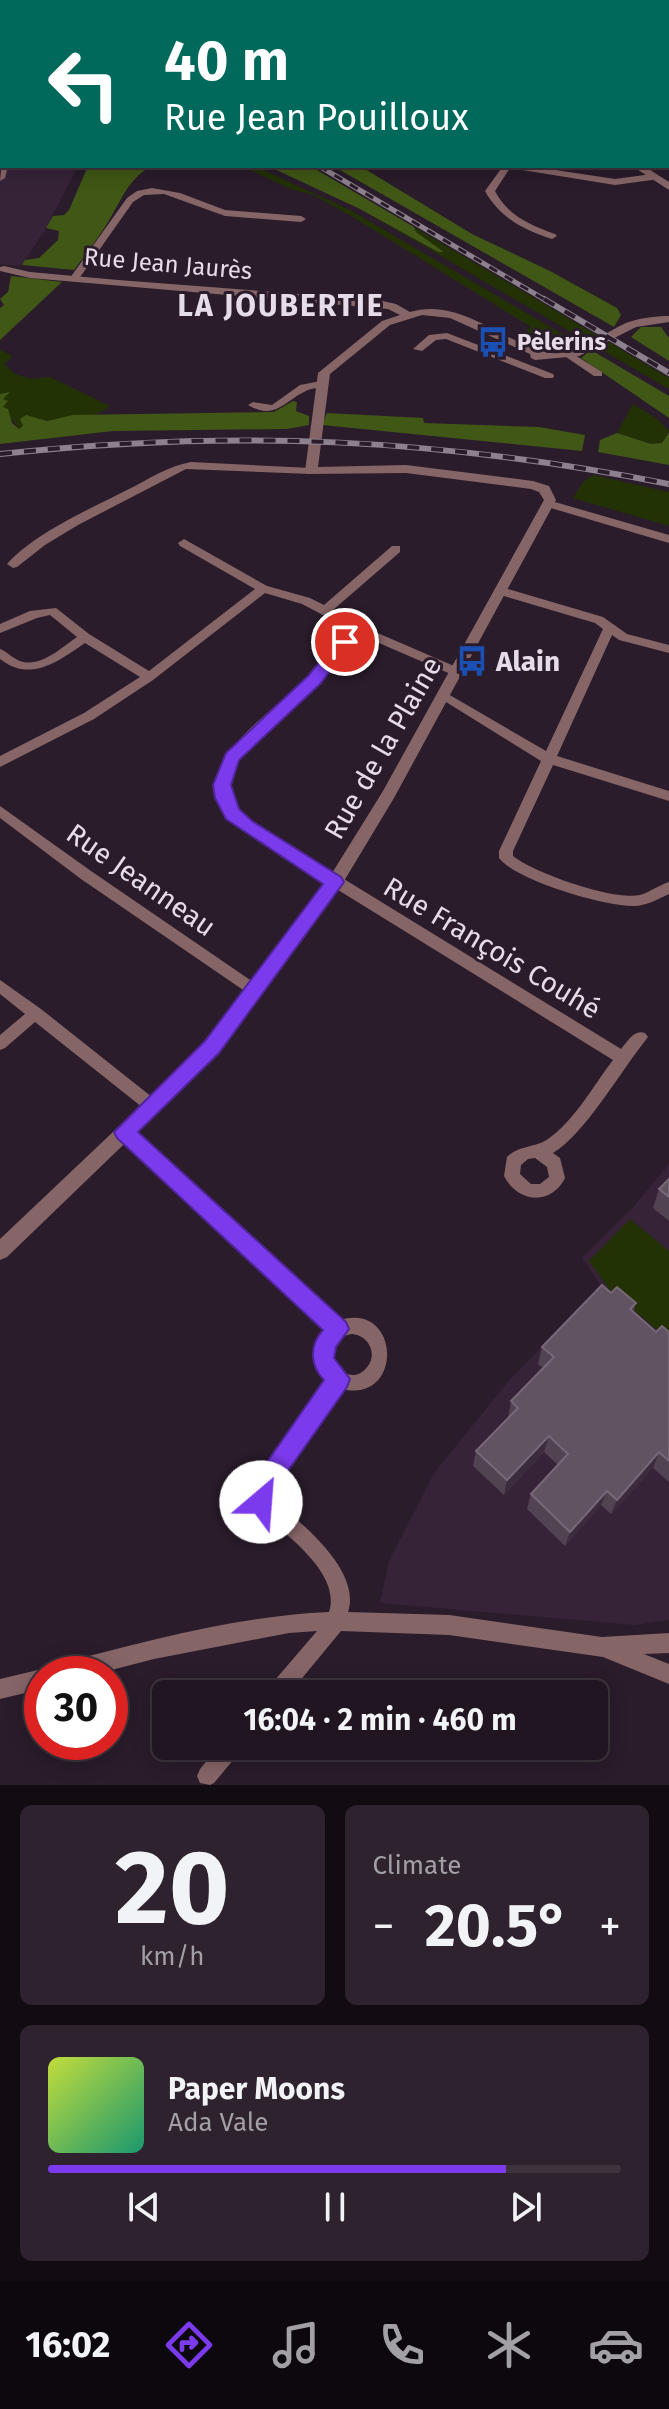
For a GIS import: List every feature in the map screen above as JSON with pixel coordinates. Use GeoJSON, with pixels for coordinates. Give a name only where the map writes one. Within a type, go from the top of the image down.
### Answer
{"type":"FeatureCollection","features":[{"type":"Feature","properties":{"kind":"street"},"geometry":{"type":"LineString","coordinates":[[507,168],[490,191],[497,207],[532,229],[552,236]]}},
{"type":"Feature","properties":{"kind":"street"},"geometry":{"type":"LineString","coordinates":[[522,168],[615,182],[652,177]]}},
{"type":"Feature","properties":{"kind":"street"},"geometry":{"type":"LineString","coordinates":[[640,168],[669,187]]}},
{"type":"Feature","properties":{"kind":"street"},"geometry":{"type":"LineString","coordinates":[[70,278],[130,200],[139,194],[179,195],[219,212],[285,212],[301,219]]}},
{"type":"Feature","properties":{"kind":"street","name":"Rue Jean Jaurès"},"geometry":{"type":"LineString","coordinates":[[2,268],[70,278],[378,303],[398,309],[407,317],[453,322],[514,344],[530,355],[570,355],[639,321],[669,319]]}},
{"type":"Feature","properties":{"kind":"street"},"geometry":{"type":"LineString","coordinates":[[311,471],[324,373],[386,323],[407,317]]}},
{"type":"Feature","properties":{"kind":"street"},"geometry":{"type":"LineString","coordinates":[[418,349],[433,337],[443,336],[549,376]]}},
{"type":"Feature","properties":{"kind":"street"},"geometry":{"type":"LineString","coordinates":[[498,356],[514,344]]}},
{"type":"Feature","properties":{"kind":"street"},"geometry":{"type":"LineString","coordinates":[[570,355],[598,374]]}},
{"type":"Feature","properties":{"kind":"street"},"geometry":{"type":"LineString","coordinates":[[253,405],[274,408],[304,387],[321,384]]}},
{"type":"Feature","properties":{"kind":"street"},"geometry":{"type":"LineString","coordinates":[[0,570],[44,550],[121,504],[138,489],[178,468],[191,465],[311,471],[430,471],[533,485],[549,499],[669,539]]}},
{"type":"Feature","properties":{"kind":"street","name":"Rue de la Plaine"},"geometry":{"type":"LineString","coordinates":[[0,1251],[212,1047],[335,882],[444,697],[549,499]]}},
{"type":"Feature","properties":{"kind":"street"},"geometry":{"type":"LineString","coordinates":[[184,543],[263,589],[326,610],[369,634],[457,672]]}},
{"type":"Feature","properties":{"kind":"street"},"geometry":{"type":"LineString","coordinates":[[326,610],[396,549]]}},
{"type":"Feature","properties":{"kind":"street"},"geometry":{"type":"LineString","coordinates":[[0,762],[89,716],[149,677],[263,589]]}},
{"type":"Feature","properties":{"kind":"street"},"geometry":{"type":"LineString","coordinates":[[501,591],[599,620],[623,637],[669,649]]}},
{"type":"Feature","properties":{"kind":"street"},"geometry":{"type":"LineString","coordinates":[[0,629],[34,614],[52,611],[85,637],[149,677]]}},
{"type":"Feature","properties":{"kind":"street"},"geometry":{"type":"LineString","coordinates":[[610,627],[506,851],[511,864],[621,901],[645,899],[669,887]]}},
{"type":"Feature","properties":{"kind":"street"},"geometry":{"type":"LineString","coordinates":[[0,653],[24,667],[41,666],[85,637]]}},
{"type":"Feature","properties":{"kind":"street","name":"Rue François Couhé"},"geometry":{"type":"LineString","coordinates":[[345,642],[314,680],[232,757],[222,785],[224,798],[239,820],[623,1058]]}},
{"type":"Feature","properties":{"kind":"street"},"geometry":{"type":"LineString","coordinates":[[444,697],[547,758],[669,796]]}},
{"type":"Feature","properties":{"kind":"street","name":"Rue Jeanneau"},"geometry":{"type":"LineString","coordinates":[[0,811],[97,883],[254,990]]}},
{"type":"Feature","properties":{"kind":"street"},"geometry":{"type":"LineString","coordinates":[[0,986],[152,1106]]}},
{"type":"Feature","properties":{"kind":"street"},"geometry":{"type":"LineString","coordinates":[[0,1044],[36,1013]]}},
{"type":"Feature","properties":{"kind":"street"},"geometry":{"type":"LineString","coordinates":[[541,1153],[556,1142],[640,1037]]}},
{"type":"Feature","properties":{"kind":"street"},"geometry":{"type":"LineString","coordinates":[[124,1132],[338,1329]]}},
{"type":"Feature","properties":{"kind":"street"},"geometry":{"type":"LineString","coordinates":[[358,1326],[367,1330],[379,1344],[380,1363],[368,1378],[348,1382],[339,1379],[326,1367],[323,1358],[326,1342],[338,1329],[358,1326]]}},
{"type":"Feature","properties":{"kind":"street"},"geometry":{"type":"LineString","coordinates":[[288,1680],[337,1621],[340,1605],[338,1587],[328,1565],[302,1535],[261,1502],[261,1488],[278,1469],[339,1379]]}},
{"type":"Feature","properties":{"kind":"street"},"geometry":{"type":"LineString","coordinates":[[127,1656],[274,1626],[337,1621],[449,1625],[602,1647],[669,1643]]}},
{"type":"Feature","properties":{"kind":"street"},"geometry":{"type":"LineString","coordinates":[[602,1647],[669,1674]]}},
{"type":"Feature","properties":{"kind":"street"},"geometry":{"type":"LineString","coordinates":[[0,1689],[24,1683]]}},
{"type":"Feature","properties":{"kind":"street"},"geometry":{"type":"LineString","coordinates":[[207,1776],[220,1760]]}},
{"type":"Feature","properties":{"kind":"shaded area"},"geometry":{"type":"Polygon","coordinates":[[[0,168],[77,168],[46,228],[22,265],[0,264],[0,168]]]}},
{"type":"Feature","properties":{"kind":"shaded area"},"geometry":{"type":"Polygon","coordinates":[[[669,1164],[669,1620],[634,1625],[380,1603],[389,1561],[434,1473],[511,1378],[601,1286],[582,1258],[634,1206],[669,1164]]]}},
{"type":"Feature","properties":{"kind":"green space"},"geometry":{"type":"Polygon","coordinates":[[[87,168],[149,168],[131,183],[74,270],[22,265],[25,260],[39,258],[58,240],[59,231],[46,228],[53,216],[64,215],[87,168]]]}},
{"type":"Feature","properties":{"kind":"green space"},"geometry":{"type":"Polygon","coordinates":[[[247,168],[261,169],[350,210],[583,346],[558,349],[519,336],[531,327],[353,217],[313,195],[288,188],[247,168]]]}},
{"type":"Feature","properties":{"kind":"green space"},"geometry":{"type":"Polygon","coordinates":[[[272,168],[313,168],[414,227],[416,232],[444,252],[438,252],[360,209],[272,168]]]}},
{"type":"Feature","properties":{"kind":"green space"},"geometry":{"type":"Polygon","coordinates":[[[336,168],[363,168],[472,234],[550,271],[617,308],[621,315],[614,327],[336,168]]]}},
{"type":"Feature","properties":{"kind":"green space"},"geometry":{"type":"Polygon","coordinates":[[[360,209],[437,252],[442,251],[416,232],[414,227],[600,337],[595,340],[607,341],[669,378],[669,389],[360,209]]]}},
{"type":"Feature","properties":{"kind":"green space"},"geometry":{"type":"Polygon","coordinates":[[[11,276],[62,282],[0,340],[0,308],[4,305],[0,299],[8,292],[11,276]]]}},
{"type":"Feature","properties":{"kind":"green space"},"geometry":{"type":"Polygon","coordinates":[[[641,327],[661,327],[669,338],[669,361],[631,337],[641,327]]]}},
{"type":"Feature","properties":{"kind":"green space"},"geometry":{"type":"Polygon","coordinates":[[[0,350],[13,356],[4,364],[15,374],[31,379],[50,377],[110,406],[90,416],[42,421],[19,429],[3,407],[7,402],[3,399],[7,393],[0,394],[0,350]]]}},
{"type":"Feature","properties":{"kind":"green space"},"geometry":{"type":"Polygon","coordinates":[[[591,350],[669,396],[669,418],[581,358],[591,350]]]}},
{"type":"Feature","properties":{"kind":"green space"},"geometry":{"type":"Polygon","coordinates":[[[10,392],[3,399],[8,401],[3,407],[8,409],[12,423],[19,429],[23,426],[20,419],[26,415],[47,421],[73,415],[274,412],[293,401],[297,402],[296,411],[309,416],[309,425],[287,429],[113,431],[0,444],[0,394],[10,392]]]}},
{"type":"Feature","properties":{"kind":"green space"},"geometry":{"type":"Polygon","coordinates":[[[633,404],[656,418],[669,431],[662,443],[651,444],[617,433],[633,404]]]}},
{"type":"Feature","properties":{"kind":"green space"},"geometry":{"type":"Polygon","coordinates":[[[327,413],[423,418],[424,423],[539,427],[585,435],[582,451],[322,425],[327,413]]]}},
{"type":"Feature","properties":{"kind":"green space"},"geometry":{"type":"Polygon","coordinates":[[[669,432],[669,465],[598,452],[600,440],[617,433],[651,444],[662,443],[669,432]]]}},
{"type":"Feature","properties":{"kind":"green space"},"geometry":{"type":"Polygon","coordinates":[[[593,475],[669,492],[669,526],[573,498],[583,482],[593,475]]]}},
{"type":"Feature","properties":{"kind":"green space"},"geometry":{"type":"Polygon","coordinates":[[[630,1219],[669,1251],[669,1340],[610,1290],[589,1261],[630,1219]]]}},
{"type":"Feature","properties":{"kind":"building"},"geometry":{"type":"Polygon","coordinates":[[[669,1179],[669,1197],[659,1189],[669,1179]]]}},
{"type":"Feature","properties":{"kind":"building"},"geometry":{"type":"Polygon","coordinates":[[[602,1285],[611,1293],[617,1287],[636,1303],[630,1309],[656,1332],[662,1326],[669,1332],[669,1461],[659,1452],[617,1500],[607,1491],[570,1532],[531,1494],[568,1454],[549,1436],[507,1480],[476,1451],[518,1408],[511,1401],[554,1357],[542,1347],[602,1285]]]}},
{"type":"Feature","properties":{"kind":"railway"},"geometry":{"type":"LineString","coordinates":[[322,168],[547,301]]}},
{"type":"Feature","properties":{"kind":"railway"},"geometry":{"type":"LineString","coordinates":[[544,299],[669,373]]}},
{"type":"Feature","properties":{"kind":"railway"},"geometry":{"type":"LineString","coordinates":[[0,454],[171,442],[336,442],[500,456],[669,484]]}},
{"type":"Feature","properties":{"kind":"place","name":"Pèlerins"},"geometry":{"type":"Point","coordinates":[493,342]}},
{"type":"Feature","properties":{"kind":"place","name":"Alain"},"geometry":{"type":"Point","coordinates":[472,661]}},
{"type":"Feature","properties":{"kind":"district","name":"LA JOUBERTIE"},"geometry":{"type":"Point","coordinates":[281,306]}},
{"type":"Feature","properties":{"kind":"route"},"geometry":{"type":"LineString","coordinates":[[261,1502],[261,1488],[278,1469],[339,1379],[326,1367],[323,1358],[326,1342],[338,1329],[124,1132],[212,1047],[335,882],[232,814],[222,785],[232,757],[314,680],[345,642]]}}]}
